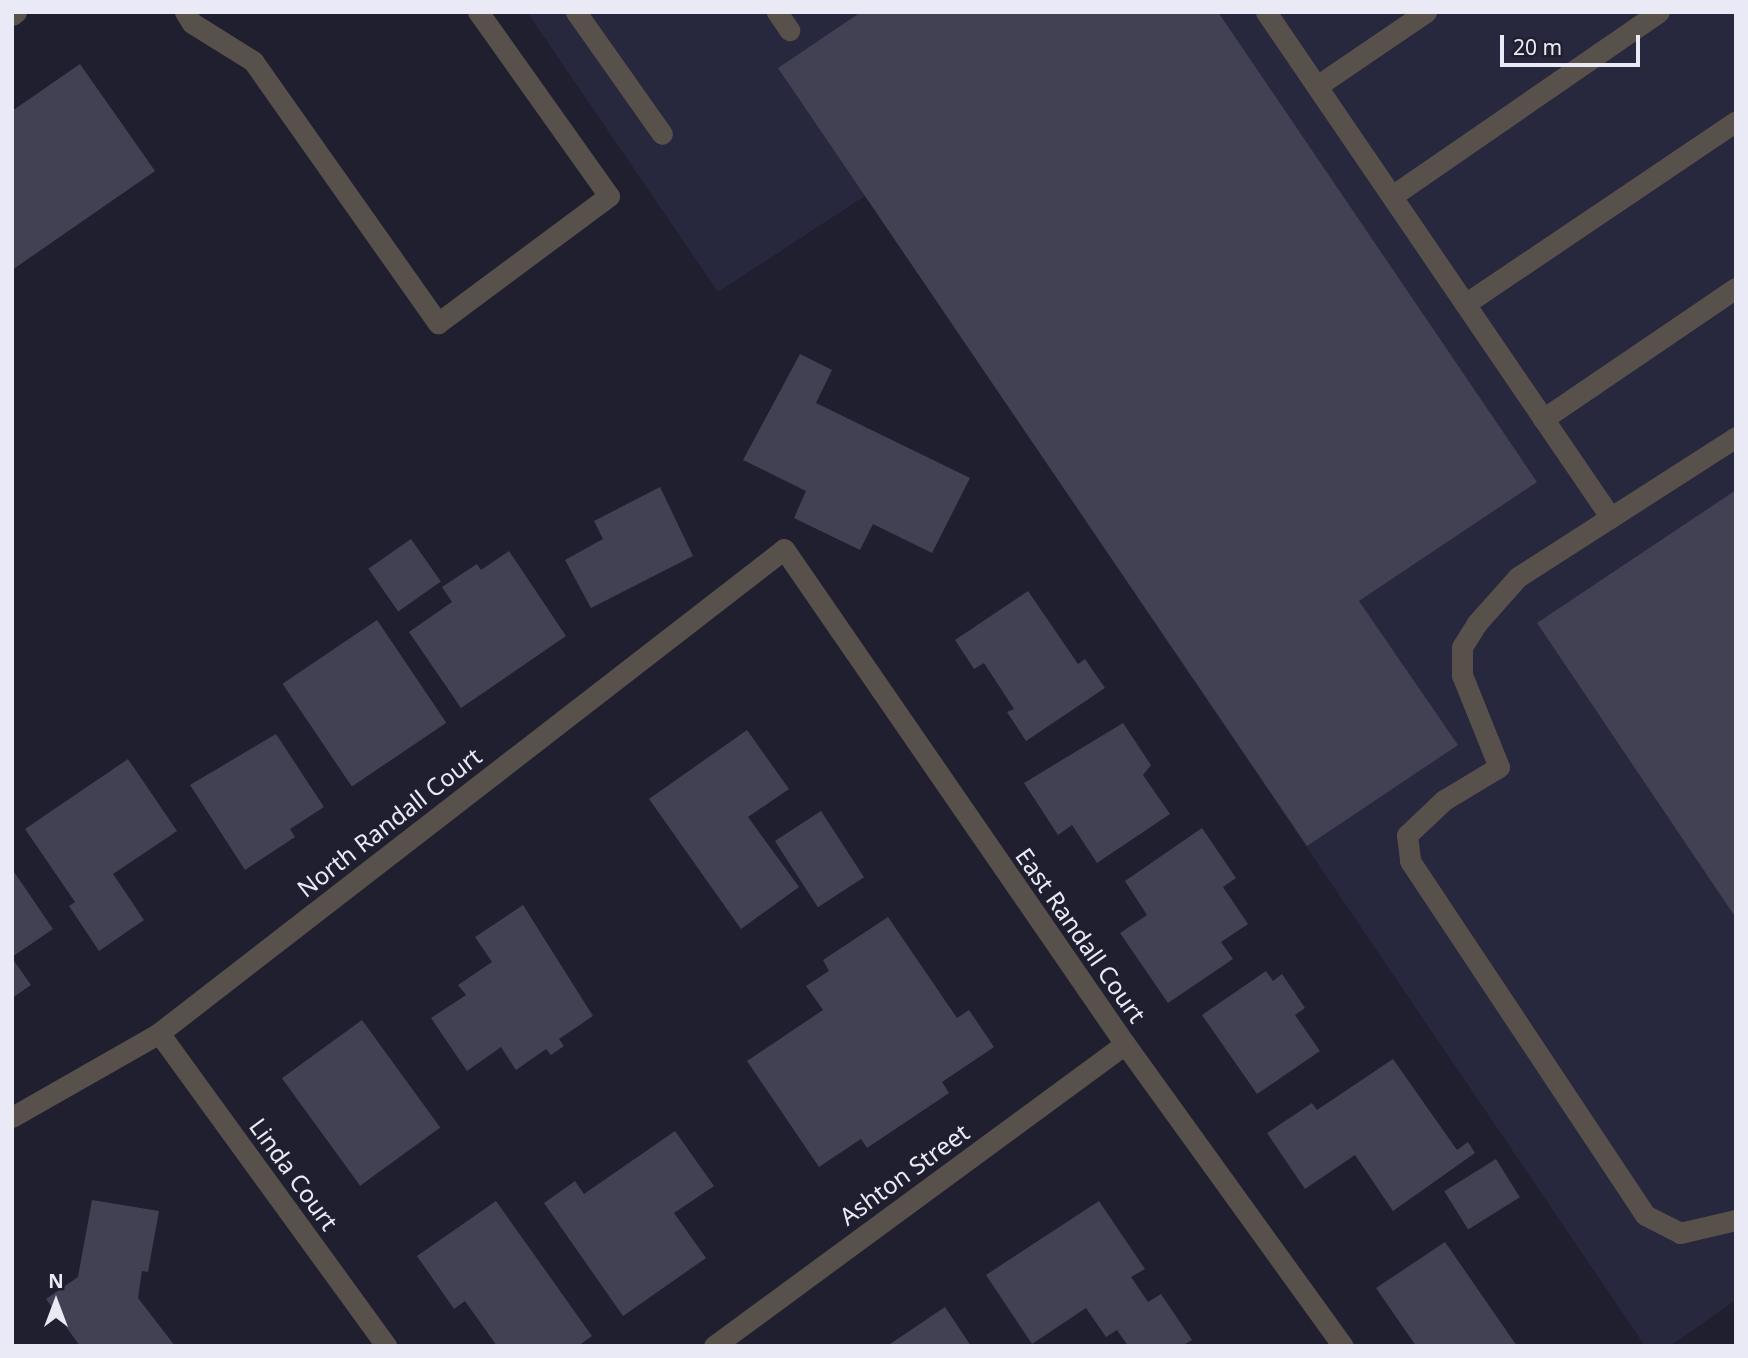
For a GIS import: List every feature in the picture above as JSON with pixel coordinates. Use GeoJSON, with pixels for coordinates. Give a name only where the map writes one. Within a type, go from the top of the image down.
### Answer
{"type":"FeatureCollection","features":[{"type":"Feature","properties":{"kind":"street"},"geometry":{"type":"LineString","coordinates":[[185,12],[192,23],[253,61],[438,323],[609,196],[478,12]]}},
{"type":"Feature","properties":{"kind":"street"},"geometry":{"type":"LineString","coordinates":[[576,12],[662,134]]}},
{"type":"Feature","properties":{"kind":"street"},"geometry":{"type":"LineString","coordinates":[[777,12],[789,30]]}},
{"type":"Feature","properties":{"kind":"street"},"geometry":{"type":"LineString","coordinates":[[1266,12],[1611,518]]}},
{"type":"Feature","properties":{"kind":"street"},"geometry":{"type":"LineString","coordinates":[[1317,86],[1426,12]]}},
{"type":"Feature","properties":{"kind":"street"},"geometry":{"type":"LineString","coordinates":[[1392,196],[1659,12]]}},
{"type":"Feature","properties":{"kind":"street"},"geometry":{"type":"LineString","coordinates":[[1465,304],[1736,121]]}},
{"type":"Feature","properties":{"kind":"street"},"geometry":{"type":"LineString","coordinates":[[1544,419],[1736,288]]}},
{"type":"Feature","properties":{"kind":"street"},"geometry":{"type":"LineString","coordinates":[[1736,437],[1518,578],[1462,647],[1462,675],[1499,767],[1444,800],[1407,835],[1410,861],[1645,1214],[1680,1233],[1736,1220]]}},
{"type":"Feature","properties":{"kind":"street","name":"North Randall Court"},"geometry":{"type":"LineString","coordinates":[[12,1117],[159,1033],[784,550]]}},
{"type":"Feature","properties":{"kind":"street","name":"East Randall Court"},"geometry":{"type":"LineString","coordinates":[[784,550],[1125,1044],[1343,1346]]}},
{"type":"Feature","properties":{"kind":"street","name":"Linda Court"},"geometry":{"type":"LineString","coordinates":[[159,1033],[386,1346]]}},
{"type":"Feature","properties":{"kind":"street","name":"Ashton Street"},"geometry":{"type":"LineString","coordinates":[[714,1346],[1125,1044]]}},
{"type":"Feature","properties":{"kind":"shaded area"},"geometry":{"type":"Polygon","coordinates":[[[527,12],[1736,12],[1736,1300],[1670,1346],[1645,1346],[865,196],[718,292],[527,12]]]}},
{"type":"Feature","properties":{"kind":"building"},"geometry":{"type":"Polygon","coordinates":[[[861,12],[1218,12],[1537,482],[1359,601],[1458,745],[1307,846],[778,68],[861,12]]]}},
{"type":"Feature","properties":{"kind":"building"},"geometry":{"type":"Polygon","coordinates":[[[80,64],[155,171],[12,270],[12,111],[80,64]]]}},
{"type":"Feature","properties":{"kind":"building"},"geometry":{"type":"Polygon","coordinates":[[[800,354],[832,370],[816,403],[970,478],[932,553],[873,524],[860,550],[794,518],[806,491],[743,460],[800,354]]]}},
{"type":"Feature","properties":{"kind":"building"},"geometry":{"type":"Polygon","coordinates":[[[660,487],[693,556],[591,608],[565,560],[603,539],[594,521],[660,487]]]}},
{"type":"Feature","properties":{"kind":"building"},"geometry":{"type":"Polygon","coordinates":[[[1736,490],[1736,918],[1537,623],[1736,490]]]}},
{"type":"Feature","properties":{"kind":"building"},"geometry":{"type":"Polygon","coordinates":[[[411,539],[441,582],[398,611],[368,569],[411,539]]]}},
{"type":"Feature","properties":{"kind":"building"},"geometry":{"type":"Polygon","coordinates":[[[509,551],[566,636],[461,708],[409,632],[452,602],[442,587],[477,564],[481,570],[509,551]]]}},
{"type":"Feature","properties":{"kind":"building"},"geometry":{"type":"Polygon","coordinates":[[[1028,591],[1078,664],[1085,659],[1105,688],[1026,741],[1007,712],[1014,709],[984,663],[974,669],[955,640],[1028,591]]]}},
{"type":"Feature","properties":{"kind":"building"},"geometry":{"type":"Polygon","coordinates":[[[377,620],[446,723],[352,787],[282,684],[377,620]]]}},
{"type":"Feature","properties":{"kind":"building"},"geometry":{"type":"Polygon","coordinates":[[[1123,723],[1151,765],[1143,775],[1170,814],[1097,863],[1072,825],[1058,835],[1024,783],[1123,723]]]}},
{"type":"Feature","properties":{"kind":"building"},"geometry":{"type":"Polygon","coordinates":[[[747,730],[789,789],[748,817],[799,887],[741,929],[649,799],[747,730]]]}},
{"type":"Feature","properties":{"kind":"building"},"geometry":{"type":"Polygon","coordinates":[[[276,734],[324,807],[290,829],[295,837],[245,870],[190,785],[276,734]]]}},
{"type":"Feature","properties":{"kind":"building"},"geometry":{"type":"Polygon","coordinates":[[[128,759],[177,831],[113,874],[144,920],[99,951],[69,906],[75,902],[25,829],[128,759]]]}},
{"type":"Feature","properties":{"kind":"building"},"geometry":{"type":"Polygon","coordinates":[[[821,811],[864,877],[818,907],[775,841],[821,811]]]}},
{"type":"Feature","properties":{"kind":"building"},"geometry":{"type":"Polygon","coordinates":[[[1202,828],[1236,878],[1223,887],[1248,924],[1221,942],[1233,959],[1168,1003],[1120,933],[1147,915],[1125,881],[1202,828]]]}},
{"type":"Feature","properties":{"kind":"building"},"geometry":{"type":"Polygon","coordinates":[[[12,869],[53,929],[12,957],[12,869]]]}},
{"type":"Feature","properties":{"kind":"building"},"geometry":{"type":"Polygon","coordinates":[[[523,905],[593,1016],[559,1039],[564,1046],[551,1055],[546,1049],[516,1070],[501,1047],[467,1071],[431,1018],[466,995],[458,985],[492,962],[475,937],[523,905]]]}},
{"type":"Feature","properties":{"kind":"building"},"geometry":{"type":"Polygon","coordinates":[[[888,917],[957,1018],[969,1010],[994,1047],[942,1082],[949,1093],[867,1148],[861,1139],[819,1167],[747,1061],[823,1010],[806,986],[829,971],[823,960],[888,917]]]}},
{"type":"Feature","properties":{"kind":"building"},"geometry":{"type":"Polygon","coordinates":[[[12,958],[31,985],[12,998],[12,958]]]}},
{"type":"Feature","properties":{"kind":"building"},"geometry":{"type":"Polygon","coordinates":[[[1266,971],[1273,981],[1282,974],[1305,1008],[1295,1015],[1320,1051],[1257,1094],[1202,1015],[1266,971]]]}},
{"type":"Feature","properties":{"kind":"building"},"geometry":{"type":"Polygon","coordinates":[[[362,1020],[440,1128],[360,1186],[282,1078],[362,1020]]]}},
{"type":"Feature","properties":{"kind":"building"},"geometry":{"type":"Polygon","coordinates":[[[1393,1059],[1457,1150],[1468,1142],[1475,1153],[1393,1211],[1355,1155],[1305,1189],[1267,1133],[1312,1103],[1317,1110],[1393,1059]]]}},
{"type":"Feature","properties":{"kind":"building"},"geometry":{"type":"Polygon","coordinates":[[[675,1131],[714,1186],[674,1213],[706,1258],[623,1316],[544,1203],[575,1181],[584,1194],[675,1131]]]}},
{"type":"Feature","properties":{"kind":"building"},"geometry":{"type":"Polygon","coordinates":[[[1496,1159],[1520,1197],[1468,1229],[1444,1191],[1496,1159]]]}},
{"type":"Feature","properties":{"kind":"building"},"geometry":{"type":"Polygon","coordinates":[[[92,1200],[159,1211],[148,1272],[142,1271],[138,1298],[175,1346],[80,1346],[46,1299],[78,1277],[92,1200]]]}},
{"type":"Feature","properties":{"kind":"building"},"geometry":{"type":"Polygon","coordinates":[[[496,1201],[592,1336],[578,1346],[497,1346],[465,1301],[454,1309],[417,1256],[496,1201]]]}},
{"type":"Feature","properties":{"kind":"building"},"geometry":{"type":"Polygon","coordinates":[[[1099,1201],[1145,1269],[1131,1277],[1148,1302],[1161,1294],[1192,1340],[1182,1346],[1128,1346],[1117,1330],[1106,1337],[1086,1308],[1032,1344],[986,1275],[1099,1201]]]}},
{"type":"Feature","properties":{"kind":"building"},"geometry":{"type":"Polygon","coordinates":[[[1445,1242],[1517,1346],[1416,1346],[1376,1288],[1445,1242]]]}},
{"type":"Feature","properties":{"kind":"building"},"geometry":{"type":"Polygon","coordinates":[[[945,1307],[971,1346],[887,1346],[945,1307]]]}}]}
